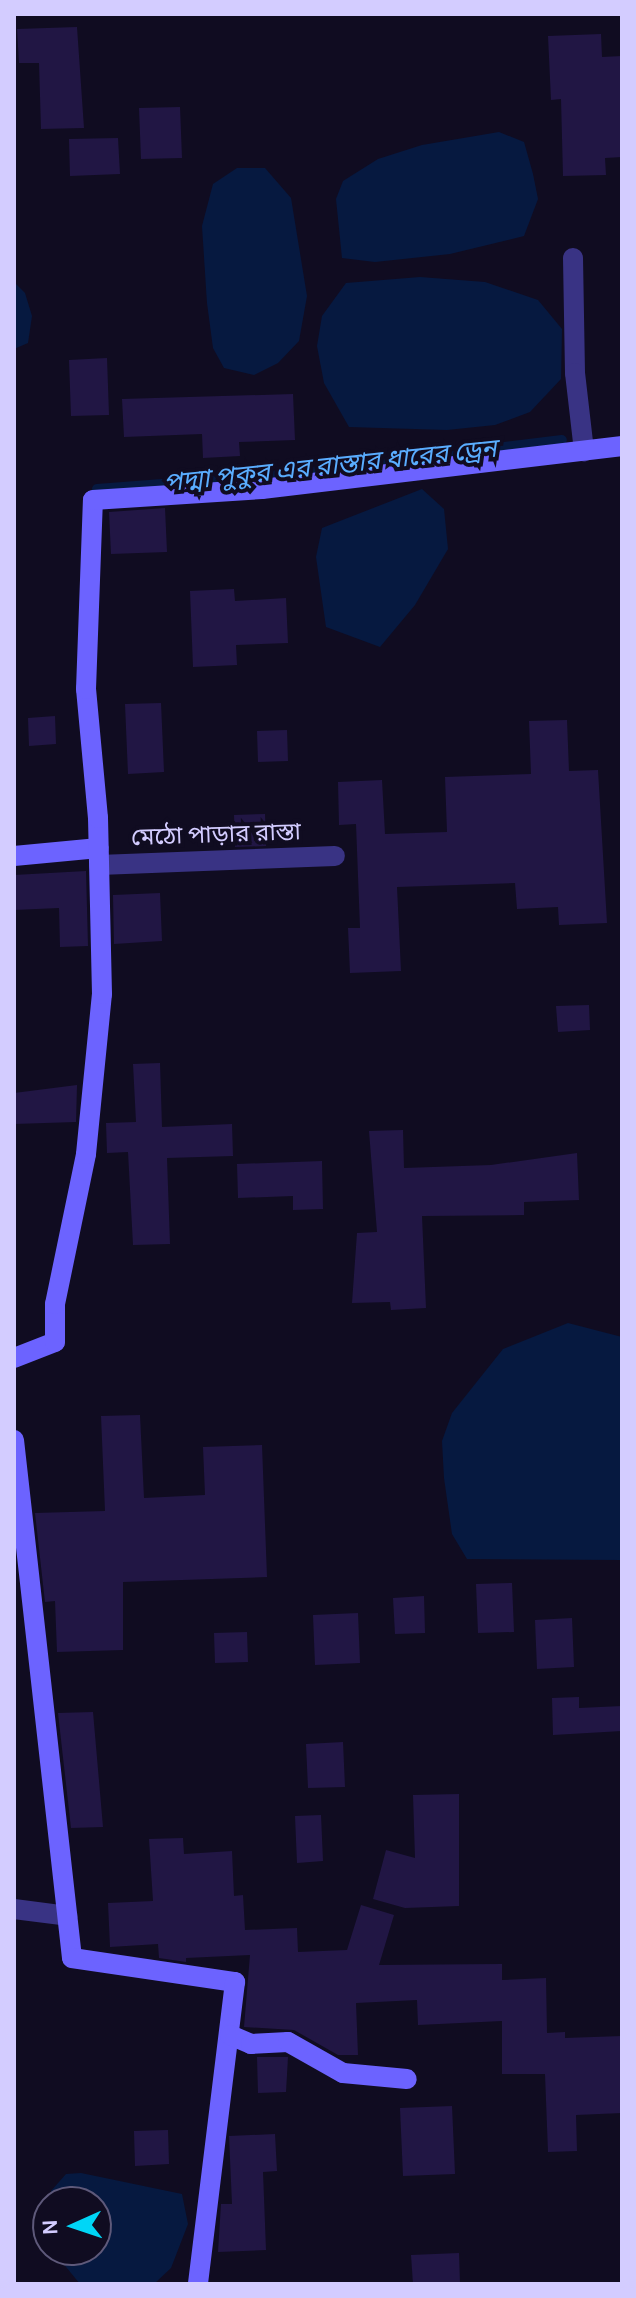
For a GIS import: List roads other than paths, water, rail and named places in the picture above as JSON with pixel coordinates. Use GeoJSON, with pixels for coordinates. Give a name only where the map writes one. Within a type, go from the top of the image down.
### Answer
{"type":"FeatureCollection","features":[{"type":"Feature","properties":{"kind":"street"},"geometry":{"type":"LineString","coordinates":[[573,258],[575,373],[584,451]]}},
{"type":"Feature","properties":{"kind":"street"},"geometry":{"type":"LineString","coordinates":[[14,1358],[55,1342],[55,1304],[86,1154],[102,994],[99,856],[86,689],[93,500],[262,489],[622,446]]}},
{"type":"Feature","properties":{"kind":"street"},"geometry":{"type":"LineString","coordinates":[[14,856],[99,856]]}},
{"type":"Feature","properties":{"kind":"street","name":"মেঠো পাড়ার রাস্তা"},"geometry":{"type":"LineString","coordinates":[[99,856],[335,856]]}},
{"type":"Feature","properties":{"kind":"street"},"geometry":{"type":"LineString","coordinates":[[14,1440],[72,1958],[235,1982],[198,2284]]}},
{"type":"Feature","properties":{"kind":"street"},"geometry":{"type":"LineString","coordinates":[[14,1909],[68,1916]]}},
{"type":"Feature","properties":{"kind":"street"},"geometry":{"type":"LineString","coordinates":[[230,2035],[251,2044],[288,2042],[343,2073],[407,2079]]}},
{"type":"Feature","properties":{"kind":"water"},"geometry":{"type":"Polygon","coordinates":[[[499,132],[524,142],[533,174],[538,199],[524,236],[450,254],[375,262],[342,258],[336,199],[343,181],[378,159],[422,145],[499,132]]]}},
{"type":"Feature","properties":{"kind":"water"},"geometry":{"type":"Polygon","coordinates":[[[237,168],[265,168],[291,198],[307,296],[299,341],[278,363],[254,375],[224,368],[213,348],[207,303],[202,226],[213,184],[237,168]]]}},
{"type":"Feature","properties":{"kind":"water"},"geometry":{"type":"Polygon","coordinates":[[[420,277],[485,282],[538,300],[562,329],[561,379],[530,412],[495,425],[447,430],[349,427],[324,383],[317,346],[322,316],[346,283],[420,277]]]}},
{"type":"Feature","properties":{"kind":"water"},"geometry":{"type":"Polygon","coordinates":[[[14,282],[25,293],[32,316],[28,343],[14,349],[14,282]]]}},
{"type":"Feature","properties":{"kind":"water"},"geometry":{"type":"Polygon","coordinates":[[[422,489],[444,509],[448,549],[415,605],[380,647],[326,627],[316,557],[322,528],[422,489]]]}},
{"type":"Feature","properties":{"kind":"water"},"geometry":{"type":"Polygon","coordinates":[[[568,1323],[622,1337],[622,1560],[467,1559],[452,1534],[444,1478],[442,1441],[452,1413],[503,1349],[568,1323]]]}},
{"type":"Feature","properties":{"kind":"water"},"geometry":{"type":"Polygon","coordinates":[[[81,2173],[182,2194],[188,2224],[171,2268],[154,2284],[80,2284],[65,2266],[112,2266],[112,2186],[55,2186],[66,2174],[81,2173]]]}},
{"type":"Feature","properties":{"kind":"waterway","name":"পদ্মা পুকুর এর রাস্তার ধারের ড্রেন"},"geometry":{"type":"LineString","coordinates":[[97,489],[280,475],[562,440]]}}]}
